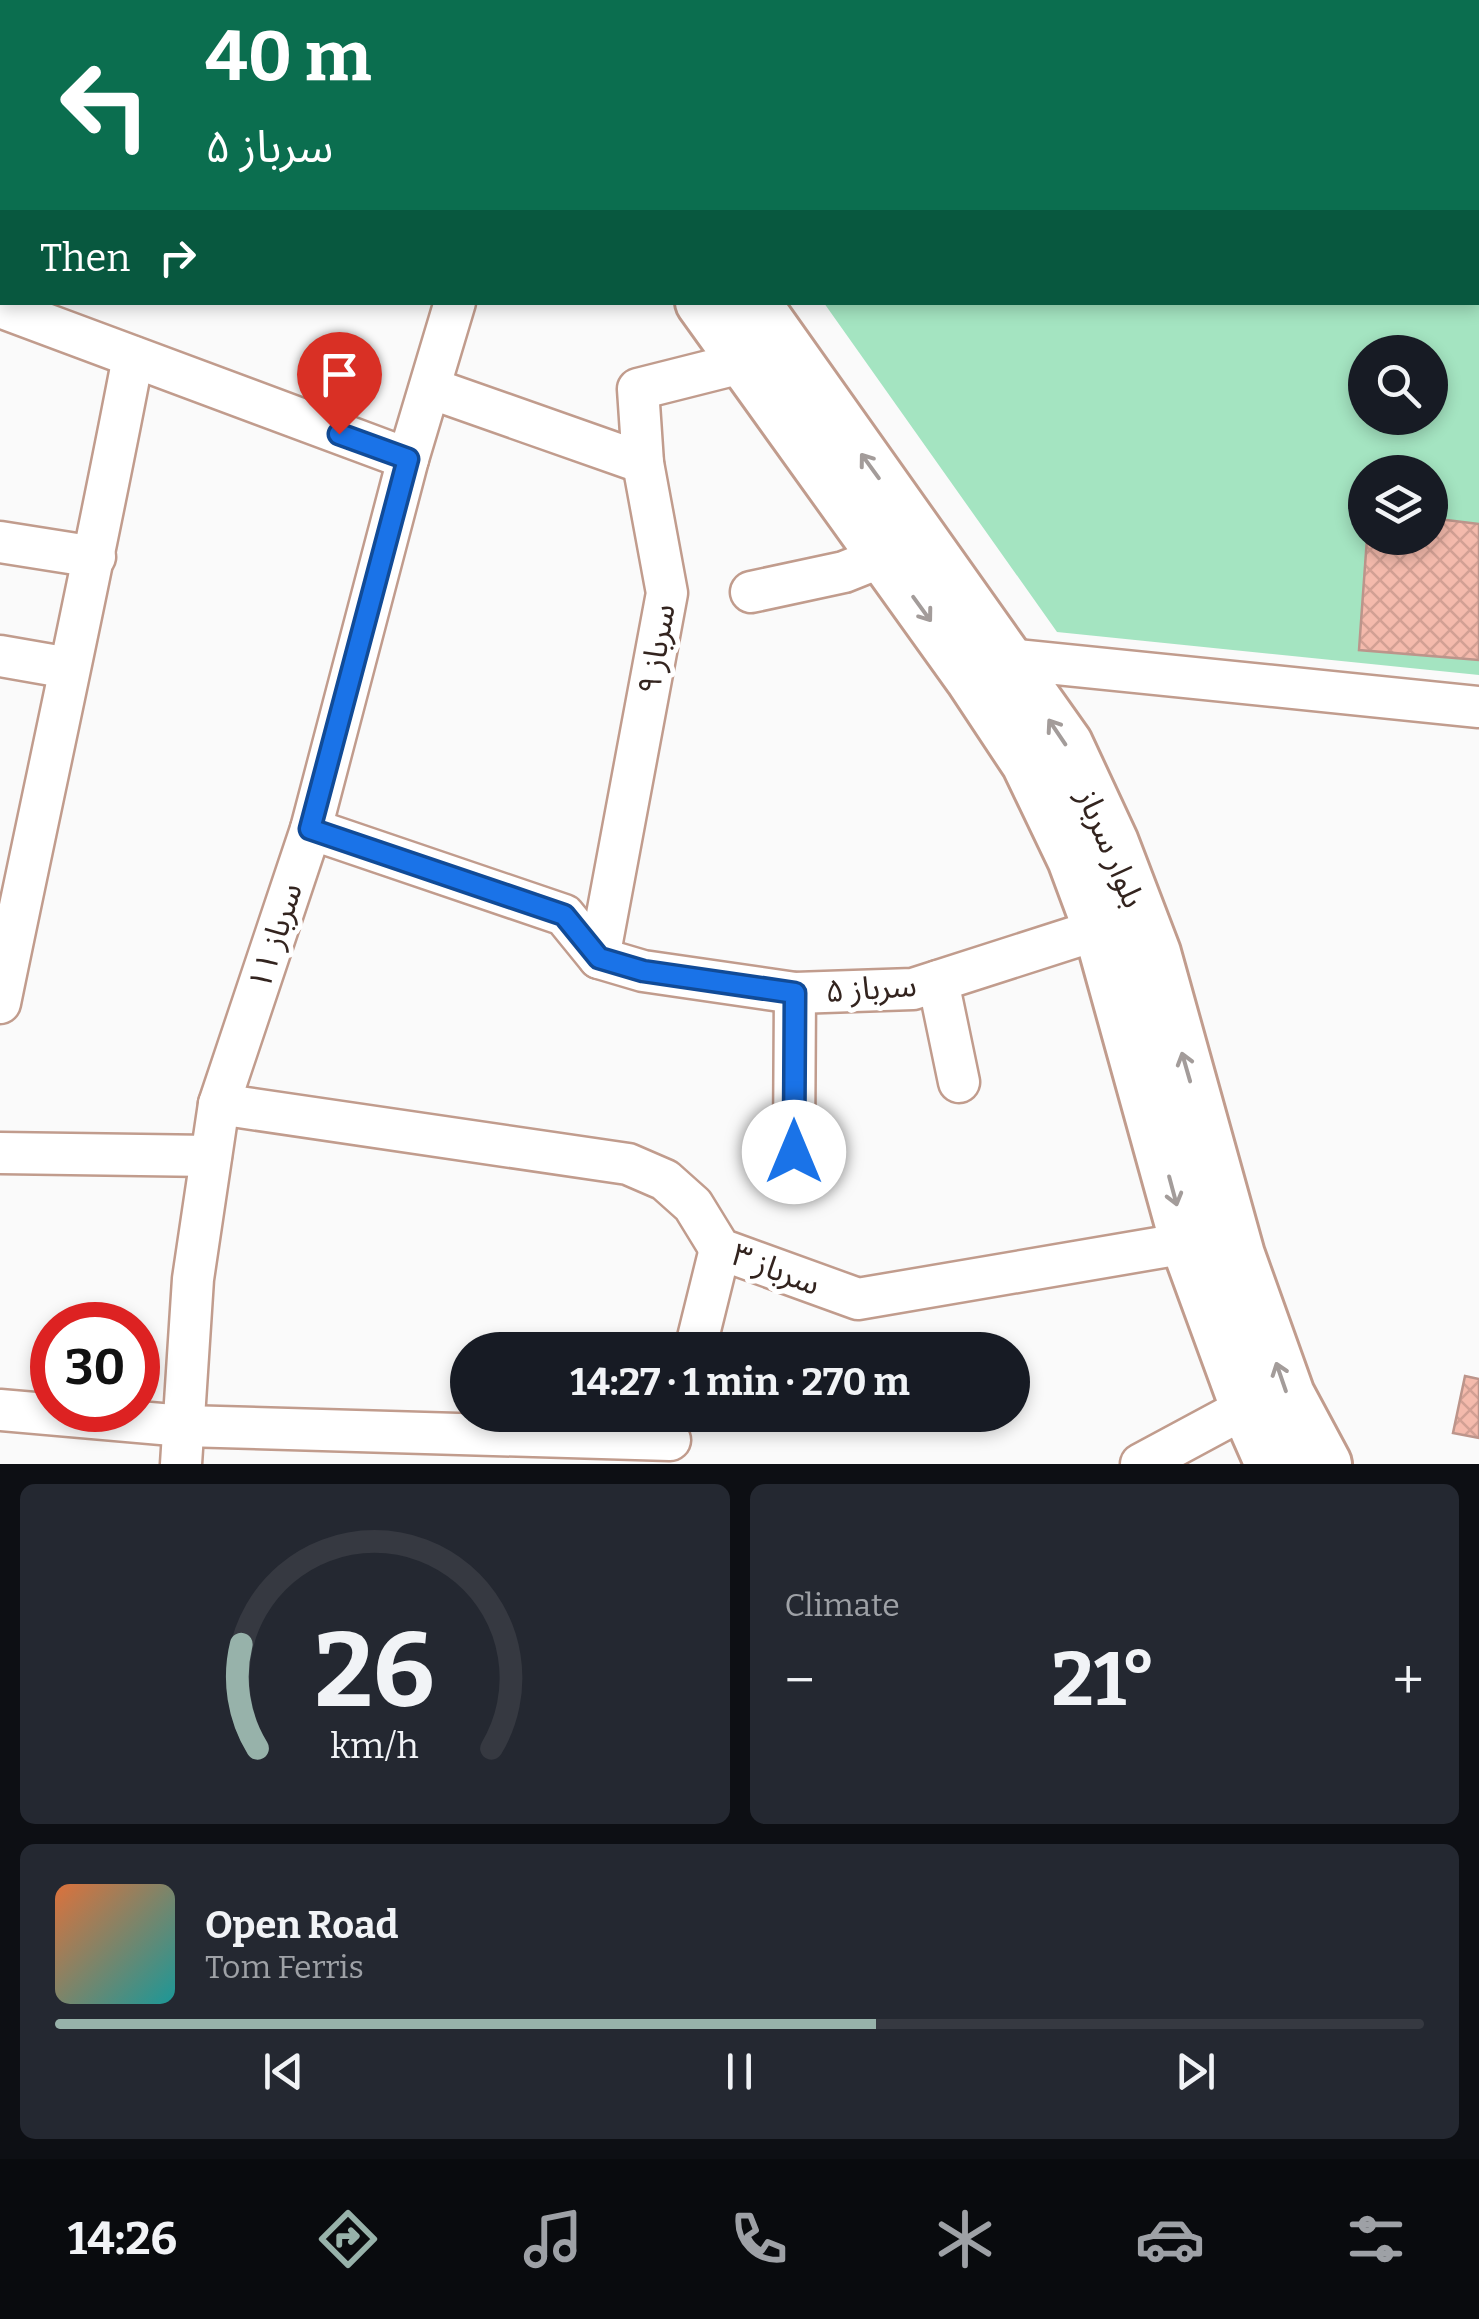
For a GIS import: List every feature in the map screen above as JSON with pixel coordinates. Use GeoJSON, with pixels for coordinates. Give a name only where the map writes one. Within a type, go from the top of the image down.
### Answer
{"type":"FeatureCollection","features":[{"type":"Feature","properties":{"kind":"main road","name":"بلوار سرباز"},"geometry":{"type":"LineString","coordinates":[[704,305],[1028,763],[1074,859],[1100,929],[1187,1243],[1246,1407],[1272,1464]]}},
{"type":"Feature","properties":{"kind":"main road","name":"بلوار سرباز"},"geometry":{"type":"LineString","coordinates":[[755,305],[1066,744],[1112,843],[1154,953],[1238,1255],[1288,1395],[1325,1464]]}},
{"type":"Feature","properties":{"kind":"street","name":"سرباز ۱۱"},"geometry":{"type":"LineString","coordinates":[[182,1445],[193,1280],[219,1104],[310,829],[408,459],[454,305]]}},
{"type":"Feature","properties":{"kind":"street"},"geometry":{"type":"LineString","coordinates":[[0,308],[408,459]]}},
{"type":"Feature","properties":{"kind":"street"},"geometry":{"type":"LineString","coordinates":[[0,1003],[10,905],[95,557],[133,357]]}},
{"type":"Feature","properties":{"kind":"street","name":"سرباز ۹"},"geometry":{"type":"LineString","coordinates":[[599,958],[667,593],[643,463],[638,388],[744,362]]}},
{"type":"Feature","properties":{"kind":"street"},"geometry":{"type":"LineString","coordinates":[[430,388],[643,463]]}},
{"type":"Feature","properties":{"kind":"street"},"geometry":{"type":"LineString","coordinates":[[0,542],[95,557]]}},
{"type":"Feature","properties":{"kind":"street"},"geometry":{"type":"LineString","coordinates":[[751,592],[844,572],[884,556]]}},
{"type":"Feature","properties":{"kind":"street"},"geometry":{"type":"LineString","coordinates":[[0,656],[69,668]]}},
{"type":"Feature","properties":{"kind":"street"},"geometry":{"type":"LineString","coordinates":[[1008,659],[1479,707]]}},
{"type":"Feature","properties":{"kind":"street"},"geometry":{"type":"LineString","coordinates":[[310,829],[564,915],[599,958]]}},
{"type":"Feature","properties":{"kind":"street","name":"سرباز ۵"},"geometry":{"type":"LineString","coordinates":[[599,958],[643,971],[795,993],[913,989],[1100,929]]}},
{"type":"Feature","properties":{"kind":"street"},"geometry":{"type":"LineString","coordinates":[[938,981],[959,1082]]}},
{"type":"Feature","properties":{"kind":"street"},"geometry":{"type":"LineString","coordinates":[[794,1152],[795,993]]}},
{"type":"Feature","properties":{"kind":"street","name":"سرباز ۳"},"geometry":{"type":"LineString","coordinates":[[219,1104],[628,1164],[665,1180],[693,1205],[720,1249],[858,1299],[1187,1243]]}},
{"type":"Feature","properties":{"kind":"street"},"geometry":{"type":"LineString","coordinates":[[0,1153],[211,1156]]}},
{"type":"Feature","properties":{"kind":"street"},"geometry":{"type":"LineString","coordinates":[[699,1332],[720,1249]]}},
{"type":"Feature","properties":{"kind":"street"},"geometry":{"type":"LineString","coordinates":[[1141,1464],[1246,1407]]}},
{"type":"Feature","properties":{"kind":"street"},"geometry":{"type":"LineString","coordinates":[[0,1410],[182,1445],[672,1440]]}},
{"type":"Feature","properties":{"kind":"green space"},"geometry":{"type":"Polygon","coordinates":[[[825,305],[1479,305],[1479,675],[1057,632],[825,305]]]}},
{"type":"Feature","properties":{"kind":"building"},"geometry":{"type":"Polygon","coordinates":[[[1448,520],[1479,524],[1479,660],[1359,650],[1366,555],[1448,555],[1448,520]]]}},
{"type":"Feature","properties":{"kind":"building"},"geometry":{"type":"Polygon","coordinates":[[[1465,1376],[1479,1379],[1479,1438],[1453,1433],[1465,1376]]]}},
{"type":"Feature","properties":{"kind":"route"},"geometry":{"type":"LineString","coordinates":[[339,434],[408,459],[310,829],[564,915],[599,958],[643,971],[795,993],[794,1152]]}}]}
